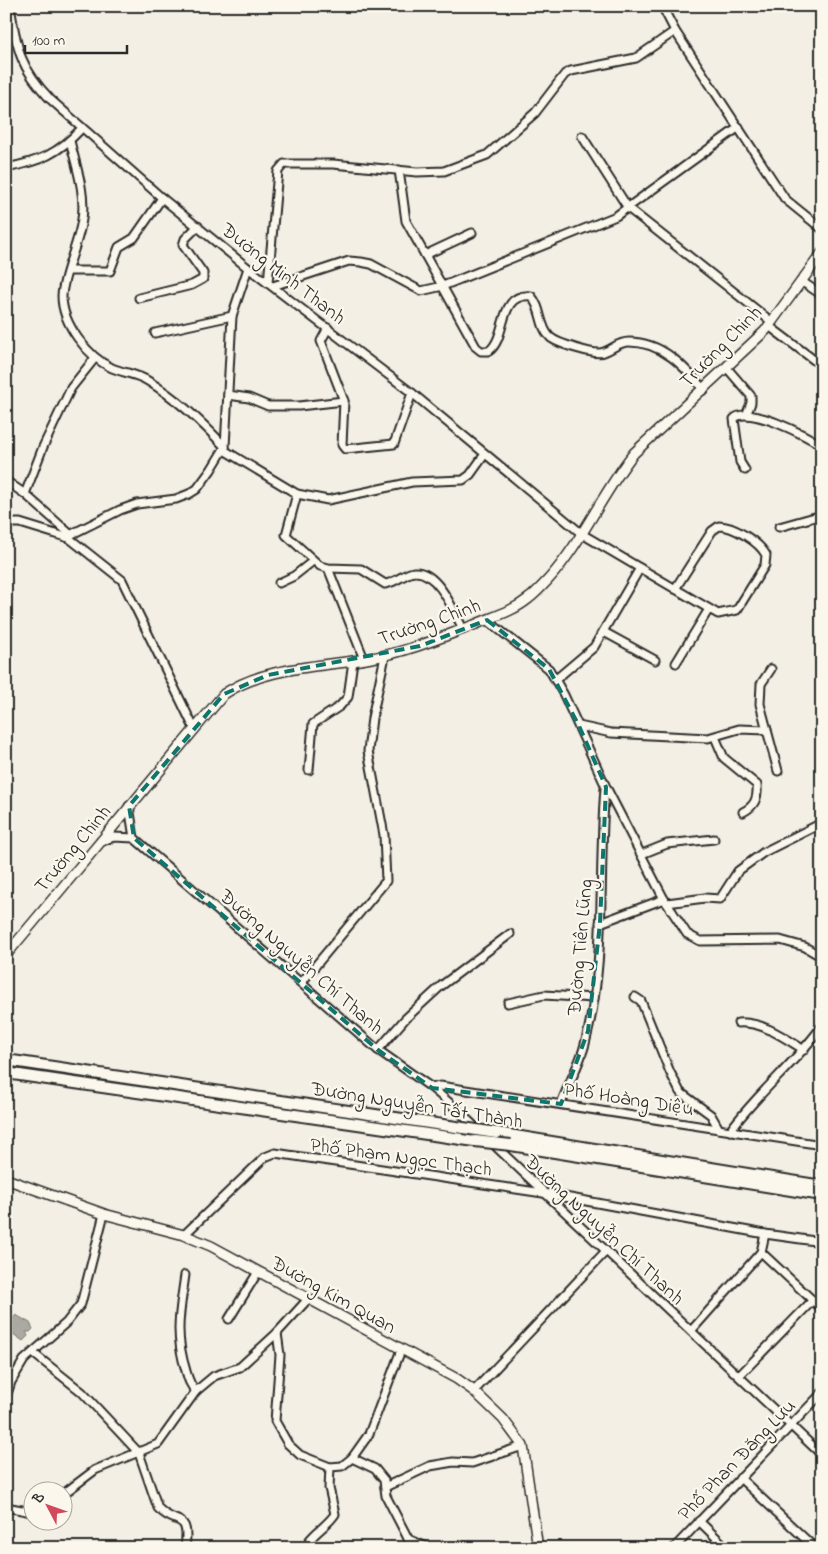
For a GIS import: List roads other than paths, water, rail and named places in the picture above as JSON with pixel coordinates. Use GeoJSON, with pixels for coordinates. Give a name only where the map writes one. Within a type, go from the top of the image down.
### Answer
{"type":"FeatureCollection","features":[{"type":"Feature","properties":{"kind":"highway","name":"Đường Nguyễn Tất Thành"},"geometry":{"type":"LineString","coordinates":[[6,1060],[497,1133],[822,1186]]}},
{"type":"Feature","properties":{"kind":"highway","name":"Đường Nguyễn Tất Thành"},"geometry":{"type":"LineString","coordinates":[[6,1073],[511,1145],[822,1195]]}},
{"type":"Feature","properties":{"kind":"main road","name":"Trường Chinh"},"geometry":{"type":"LineString","coordinates":[[6,955],[194,728],[224,694],[235,686],[268,675],[385,656],[420,646],[506,613],[528,599],[548,580],[582,534],[620,470],[634,452],[704,390],[770,324],[822,253]]}},
{"type":"Feature","properties":{"kind":"main road","name":"Đường Kim Quan"},"geometry":{"type":"LineString","coordinates":[[6,1179],[104,1214],[184,1236],[211,1246],[457,1379],[474,1391],[503,1419],[523,1446],[538,1548]]}},
{"type":"Feature","properties":{"kind":"street","name":"Đường Minh Thanh"},"geometry":{"type":"LineString","coordinates":[[10,6],[18,51],[35,83],[82,128],[162,198],[248,268],[412,393],[582,534],[709,609]]}},
{"type":"Feature","properties":{"kind":"street"},"geometry":{"type":"LineString","coordinates":[[662,6],[675,31],[785,198],[822,229]]}},
{"type":"Feature","properties":{"kind":"street"},"geometry":{"type":"LineString","coordinates":[[675,31],[636,58],[570,71],[560,79],[535,113],[482,158],[444,171],[422,173],[330,164],[288,163],[281,166],[278,171],[270,284],[350,261],[371,264],[421,291],[443,286],[602,222],[628,208],[739,127]]}},
{"type":"Feature","properties":{"kind":"street"},"geometry":{"type":"LineString","coordinates":[[6,168],[46,158],[70,141],[82,128]]}},
{"type":"Feature","properties":{"kind":"street"},"geometry":{"type":"LineString","coordinates":[[582,136],[628,208],[822,366]]}},
{"type":"Feature","properties":{"kind":"street"},"geometry":{"type":"LineString","coordinates":[[70,141],[83,192],[83,201],[82,219],[62,293],[67,320],[94,358],[113,368],[135,374],[150,382],[210,430],[225,449],[297,494],[334,500],[412,482],[463,480],[470,475],[485,454]]}},
{"type":"Feature","properties":{"kind":"street"},"geometry":{"type":"LineString","coordinates":[[399,170],[406,221],[476,347],[481,351],[489,351],[495,344],[508,307],[525,295],[531,296],[536,300],[546,332],[551,339],[593,354],[605,352],[622,342],[643,344],[655,348],[679,362],[704,390]]}},
{"type":"Feature","properties":{"kind":"street"},"geometry":{"type":"LineString","coordinates":[[69,271],[110,270],[119,247],[132,240],[162,198]]}},
{"type":"Feature","properties":{"kind":"street"},"geometry":{"type":"LineString","coordinates":[[140,298],[192,285],[203,279],[203,273],[183,245],[198,226]]}},
{"type":"Feature","properties":{"kind":"street"},"geometry":{"type":"LineString","coordinates":[[425,255],[472,232]]}},
{"type":"Feature","properties":{"kind":"street"},"geometry":{"type":"LineString","coordinates":[[6,523],[20,523],[68,535],[128,507],[176,500],[196,489],[225,449],[232,316],[248,268]]}},
{"type":"Feature","properties":{"kind":"street"},"geometry":{"type":"LineString","coordinates":[[801,281],[822,295]]}},
{"type":"Feature","properties":{"kind":"street"},"geometry":{"type":"LineString","coordinates":[[155,333],[232,316]]}},
{"type":"Feature","properties":{"kind":"street"},"geometry":{"type":"LineString","coordinates":[[328,328],[321,342],[344,401],[343,447],[346,450],[391,446],[396,441],[412,393]]}},
{"type":"Feature","properties":{"kind":"street"},"geometry":{"type":"LineString","coordinates":[[25,494],[71,388],[94,358]]}},
{"type":"Feature","properties":{"kind":"street"},"geometry":{"type":"LineString","coordinates":[[727,368],[750,396],[751,403],[747,414]]}},
{"type":"Feature","properties":{"kind":"street"},"geometry":{"type":"LineString","coordinates":[[228,395],[249,398],[268,406],[299,406],[344,401]]}},
{"type":"Feature","properties":{"kind":"street"},"geometry":{"type":"LineString","coordinates":[[745,470],[740,462],[734,419],[737,416],[747,414],[791,429],[822,446]]}},
{"type":"Feature","properties":{"kind":"street"},"geometry":{"type":"LineString","coordinates":[[6,481],[25,494],[68,535],[125,584],[194,728]]}},
{"type":"Feature","properties":{"kind":"street"},"geometry":{"type":"LineString","coordinates":[[297,494],[286,535],[313,561],[328,568],[361,569],[385,584],[411,573],[424,574],[441,588],[463,629]]}},
{"type":"Feature","properties":{"kind":"street"},"geometry":{"type":"LineString","coordinates":[[779,527],[822,515]]}},
{"type":"Feature","properties":{"kind":"street"},"geometry":{"type":"LineString","coordinates":[[675,589],[712,531],[719,526],[732,529],[763,549],[766,562],[737,610],[718,614],[709,609],[676,662]]}},
{"type":"Feature","properties":{"kind":"street"},"geometry":{"type":"LineString","coordinates":[[279,583],[294,576],[313,561]]}},
{"type":"Feature","properties":{"kind":"street"},"geometry":{"type":"LineString","coordinates":[[328,568],[364,659]]}},
{"type":"Feature","properties":{"kind":"street"},"geometry":{"type":"LineString","coordinates":[[555,680],[585,656],[604,632],[640,568]]}},
{"type":"Feature","properties":{"kind":"street"},"geometry":{"type":"LineString","coordinates":[[487,620],[549,669],[579,726],[606,787],[666,901],[687,934],[700,941],[780,940],[804,947],[822,957]]}},
{"type":"Feature","properties":{"kind":"street"},"geometry":{"type":"LineString","coordinates":[[604,632],[655,660]]}},
{"type":"Feature","properties":{"kind":"street"},"geometry":{"type":"LineString","coordinates":[[302,982],[386,881],[384,835],[368,751],[372,718],[385,656]]}},
{"type":"Feature","properties":{"kind":"street"},"geometry":{"type":"LineString","coordinates":[[309,770],[313,724],[340,706],[348,697],[353,661]]}},
{"type":"Feature","properties":{"kind":"street"},"geometry":{"type":"LineString","coordinates":[[771,669],[761,684],[759,694],[778,771]]}},
{"type":"Feature","properties":{"kind":"street"},"geometry":{"type":"LineString","coordinates":[[579,726],[611,733],[715,737],[739,729],[767,730]]}},
{"type":"Feature","properties":{"kind":"street"},"geometry":{"type":"LineString","coordinates":[[715,737],[724,758],[758,785],[756,801],[743,812]]}},
{"type":"Feature","properties":{"kind":"street","name":"Đường Tiên Lũng"},"geometry":{"type":"LineString","coordinates":[[561,1104],[585,1045],[594,998],[600,923],[606,787]]}},
{"type":"Feature","properties":{"kind":"street"},"geometry":{"type":"LineString","coordinates":[[98,843],[114,837],[134,838],[129,806]]}},
{"type":"Feature","properties":{"kind":"street"},"geometry":{"type":"LineString","coordinates":[[600,923],[666,901],[705,898],[720,899],[734,875],[764,852],[822,823]]}},
{"type":"Feature","properties":{"kind":"street","name":"Đường Nguyễn Chí Thanh"},"geometry":{"type":"LineString","coordinates":[[134,838],[378,1050],[432,1088],[822,1455]]}},
{"type":"Feature","properties":{"kind":"street"},"geometry":{"type":"LineString","coordinates":[[642,854],[667,844],[714,838]]}},
{"type":"Feature","properties":{"kind":"street"},"geometry":{"type":"LineString","coordinates":[[378,1050],[405,1019],[441,986],[510,934]]}},
{"type":"Feature","properties":{"kind":"street"},"geometry":{"type":"LineString","coordinates":[[508,1003],[544,995],[594,998]]}},
{"type":"Feature","properties":{"kind":"street"},"geometry":{"type":"LineString","coordinates":[[635,997],[641,1001],[680,1092],[711,1115],[719,1129]]}},
{"type":"Feature","properties":{"kind":"street"},"geometry":{"type":"LineString","coordinates":[[738,1023],[749,1022],[759,1025],[804,1050]]}},
{"type":"Feature","properties":{"kind":"street"},"geometry":{"type":"LineString","coordinates":[[730,1131],[740,1117],[804,1050],[822,1026]]}},
{"type":"Feature","properties":{"kind":"street","name":"Phố Hoàng Diệu"},"geometry":{"type":"LineString","coordinates":[[432,1088],[440,1086],[822,1146]]}},
{"type":"Feature","properties":{"kind":"street","name":"Phố Phạm Ngọc Thạch"},"geometry":{"type":"LineString","coordinates":[[184,1236],[265,1157],[275,1153],[543,1193],[765,1234],[822,1242]]}},
{"type":"Feature","properties":{"kind":"street"},"geometry":{"type":"LineString","coordinates":[[6,1397],[24,1360],[67,1322],[81,1304],[104,1214]]}},
{"type":"Feature","properties":{"kind":"street"},"geometry":{"type":"LineString","coordinates":[[691,1331],[761,1252],[765,1234]]}},
{"type":"Feature","properties":{"kind":"street"},"geometry":{"type":"LineString","coordinates":[[474,1391],[606,1251]]}},
{"type":"Feature","properties":{"kind":"street"},"geometry":{"type":"LineString","coordinates":[[761,1252],[822,1309]]}},
{"type":"Feature","properties":{"kind":"street"},"geometry":{"type":"LineString","coordinates":[[229,1319],[258,1272]]}},
{"type":"Feature","properties":{"kind":"street"},"geometry":{"type":"LineString","coordinates":[[185,1275],[177,1335],[179,1350],[188,1377],[196,1392]]}},
{"type":"Feature","properties":{"kind":"street"},"geometry":{"type":"LineString","coordinates":[[72,1487],[95,1470],[158,1444],[196,1392],[214,1376],[240,1367],[277,1333],[308,1299]]}},
{"type":"Feature","properties":{"kind":"street"},"geometry":{"type":"LineString","coordinates":[[739,1376],[813,1300]]}},
{"type":"Feature","properties":{"kind":"street"},"geometry":{"type":"LineString","coordinates":[[277,1333],[280,1355],[275,1421],[288,1444],[300,1455],[330,1467],[342,1466],[352,1458],[373,1426],[379,1403],[401,1350]]}},
{"type":"Feature","properties":{"kind":"street"},"geometry":{"type":"LineString","coordinates":[[33,1354],[82,1392],[139,1453],[158,1508],[184,1524],[187,1530],[185,1548]]}},
{"type":"Feature","properties":{"kind":"street","name":"Phố Phan Đăng Lưu"},"geometry":{"type":"LineString","coordinates":[[674,1548],[822,1392]]}},
{"type":"Feature","properties":{"kind":"street"},"geometry":{"type":"LineString","coordinates":[[385,1487],[430,1466],[453,1462],[472,1463],[523,1446]]}},
{"type":"Feature","properties":{"kind":"street"},"geometry":{"type":"LineString","coordinates":[[352,1458],[375,1469],[384,1480],[386,1496],[413,1548]]}},
{"type":"Feature","properties":{"kind":"street"},"geometry":{"type":"LineString","coordinates":[[309,1548],[309,1541],[312,1536],[331,1520],[335,1514],[329,1488],[330,1467]]}},
{"type":"Feature","properties":{"kind":"street"},"geometry":{"type":"LineString","coordinates":[[740,1478],[815,1548]]}},
{"type":"Feature","properties":{"kind":"street"},"geometry":{"type":"LineString","coordinates":[[6,1506],[22,1510]]}},
{"type":"Feature","properties":{"kind":"street"},"geometry":{"type":"LineString","coordinates":[[699,1522],[727,1548]]}},
{"type":"Feature","properties":{"kind":"street"},"geometry":{"type":"LineString","coordinates":[[408,1539],[429,1548]]}}]}
